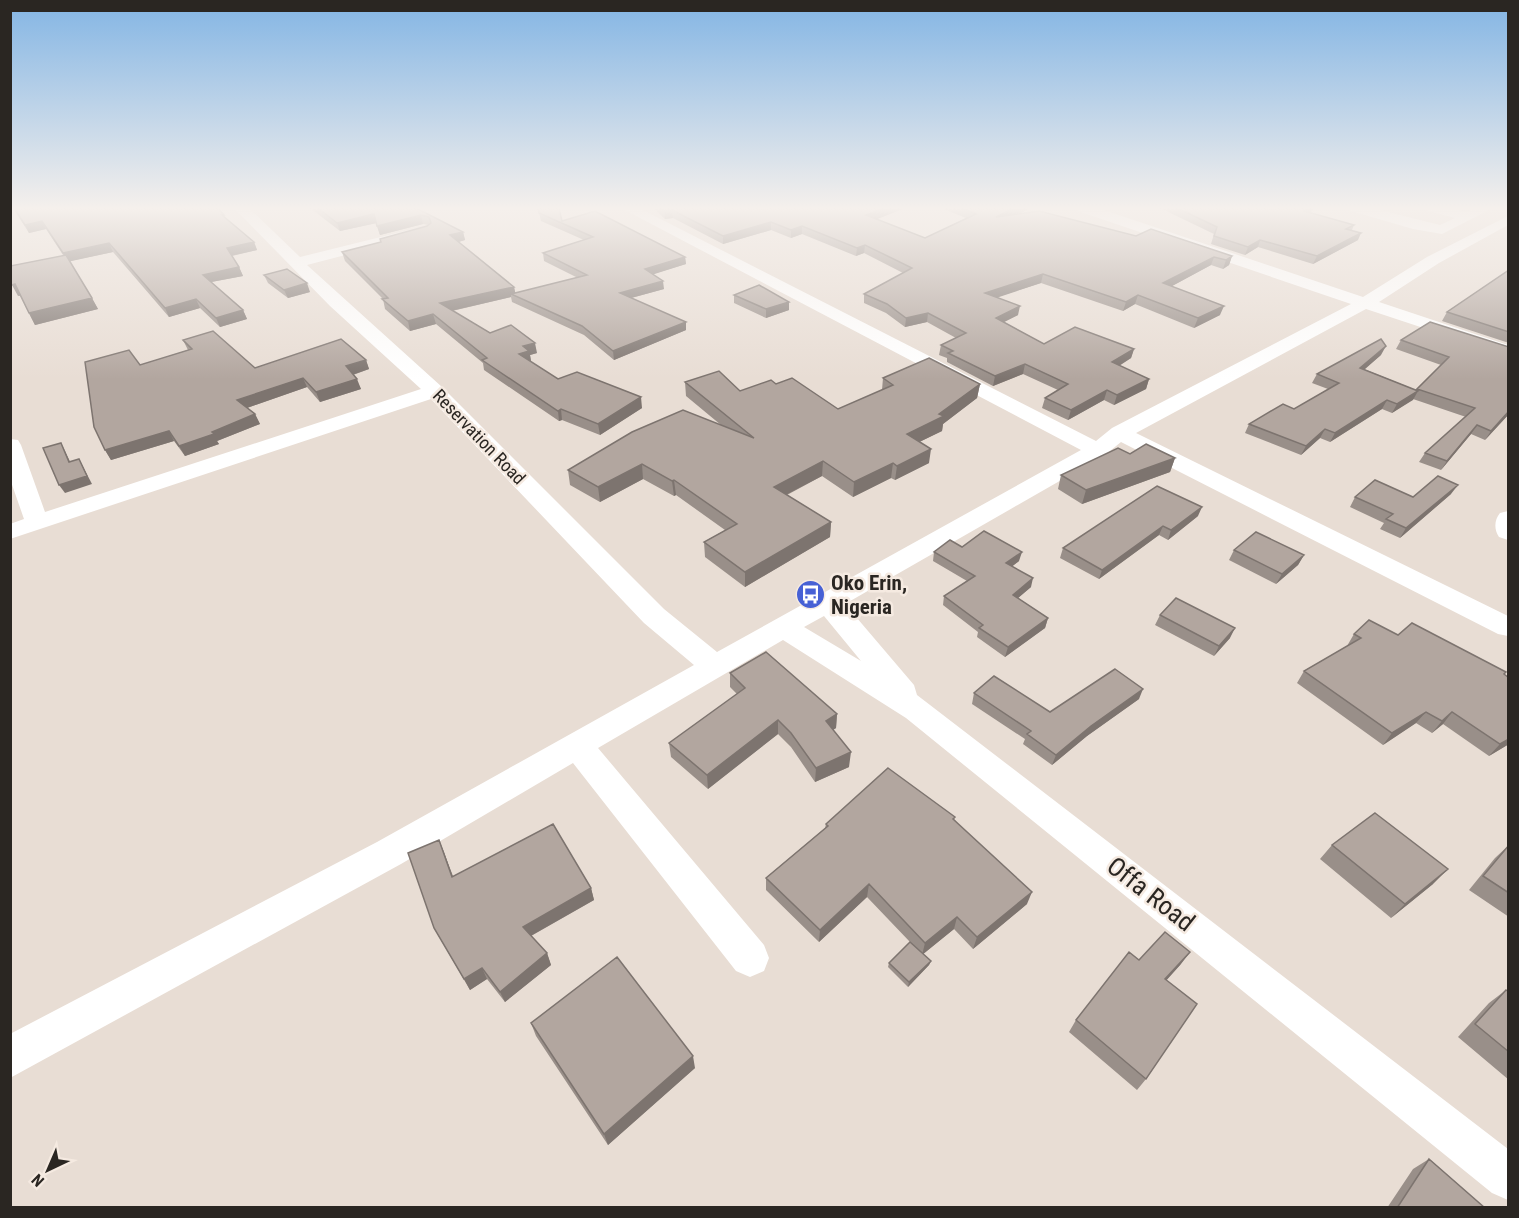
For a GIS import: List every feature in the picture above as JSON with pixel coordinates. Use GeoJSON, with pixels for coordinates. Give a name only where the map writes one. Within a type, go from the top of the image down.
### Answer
{"type":"FeatureCollection","features":[{"type":"Feature","properties":{"kind":"street","name":"Reservation Road"},"geometry":{"type":"LineString","coordinates":[[298,265],[435,391],[654,616],[716,667]]}},
{"type":"Feature","properties":{"kind":"street"},"geometry":{"type":"LineString","coordinates":[[745,265],[1108,442],[1509,627]]}},
{"type":"Feature","properties":{"kind":"street"},"geometry":{"type":"LineString","coordinates":[[1252,265],[1509,351]]}},
{"type":"Feature","properties":{"kind":"street"},"geometry":{"type":"LineString","coordinates":[[10,1057],[389,853],[1108,442],[1365,303],[1425,265]]}},
{"type":"Feature","properties":{"kind":"street"},"geometry":{"type":"LineString","coordinates":[[10,532],[435,391]]}},
{"type":"Feature","properties":{"kind":"street"},"geometry":{"type":"LineString","coordinates":[[10,444],[37,523]]}},
{"type":"Feature","properties":{"kind":"street"},"geometry":{"type":"LineString","coordinates":[[1509,518],[1509,532]]}},
{"type":"Feature","properties":{"kind":"street"},"geometry":{"type":"LineString","coordinates":[[828,602],[917,710]]}},
{"type":"Feature","properties":{"kind":"street","name":"Offa Road"},"geometry":{"type":"LineString","coordinates":[[783,627],[917,710],[1509,1177]]}},
{"type":"Feature","properties":{"kind":"street"},"geometry":{"type":"LineString","coordinates":[[577,746],[750,958]]}},
{"type":"Feature","properties":{"kind":"building"},"geometry":{"type":"Polygon","coordinates":[[[72,265],[92,298],[29,313],[15,284],[12,285],[10,282],[10,266],[72,265]]]}},
{"type":"Feature","properties":{"kind":"building"},"geometry":{"type":"Polygon","coordinates":[[[128,265],[238,265],[239,267],[203,275],[243,310],[216,318],[196,299],[165,308],[128,265]]]}},
{"type":"Feature","properties":{"kind":"building"},"geometry":{"type":"Polygon","coordinates":[[[355,265],[487,265],[514,287],[440,303],[490,333],[511,325],[535,343],[523,346],[529,351],[519,354],[558,379],[577,372],[641,397],[598,424],[561,409],[558,411],[482,360],[487,358],[433,314],[408,321],[382,299],[388,298],[355,265]]]}},
{"type":"Feature","properties":{"kind":"building"},"geometry":{"type":"Polygon","coordinates":[[[567,265],[659,265],[645,269],[663,281],[620,293],[686,322],[613,351],[582,326],[511,294],[587,275],[567,265]]]}},
{"type":"Feature","properties":{"kind":"building"},"geometry":{"type":"Polygon","coordinates":[[[906,265],[1199,265],[1163,283],[1224,306],[1198,318],[1138,295],[1126,302],[1043,274],[985,293],[1020,306],[996,318],[1044,344],[1075,327],[1134,349],[1112,362],[1149,379],[1117,395],[1107,390],[1071,410],[1045,398],[1068,384],[1025,364],[995,376],[948,353],[953,351],[941,345],[966,333],[928,313],[906,318],[887,304],[864,294],[912,268],[906,265]]]}},
{"type":"Feature","properties":{"kind":"building"},"geometry":{"type":"Polygon","coordinates":[[[287,269],[307,283],[284,290],[264,275],[287,269]]]}},
{"type":"Feature","properties":{"kind":"building"},"geometry":{"type":"Polygon","coordinates":[[[1509,270],[1509,332],[1447,312],[1509,270]]]}},
{"type":"Feature","properties":{"kind":"building"},"geometry":{"type":"Polygon","coordinates":[[[759,285],[789,302],[766,309],[734,295],[759,285]]]}},
{"type":"Feature","properties":{"kind":"building"},"geometry":{"type":"Polygon","coordinates":[[[1430,322],[1509,347],[1509,411],[1491,431],[1477,425],[1447,461],[1425,453],[1475,408],[1417,389],[1449,357],[1401,340],[1430,322]]]}},
{"type":"Feature","properties":{"kind":"building"},"geometry":{"type":"Polygon","coordinates":[[[213,331],[255,368],[341,339],[366,360],[346,366],[357,379],[316,392],[303,378],[237,400],[255,414],[212,432],[214,434],[179,446],[169,431],[105,450],[94,427],[85,362],[129,350],[140,365],[192,349],[183,340],[213,331]]]}},
{"type":"Feature","properties":{"kind":"building"},"geometry":{"type":"Polygon","coordinates":[[[1381,339],[1386,346],[1360,368],[1418,391],[1397,404],[1387,400],[1335,433],[1325,429],[1306,446],[1249,424],[1283,404],[1294,409],[1339,383],[1317,374],[1381,339]]]}},
{"type":"Feature","properties":{"kind":"building"},"geometry":{"type":"Polygon","coordinates":[[[929,358],[980,384],[939,414],[944,416],[907,434],[931,449],[897,466],[893,463],[854,482],[823,461],[774,487],[831,522],[745,572],[704,542],[737,524],[674,480],[642,464],[598,487],[568,470],[632,432],[683,410],[754,438],[685,382],[719,371],[740,391],[771,380],[776,384],[792,378],[838,409],[893,385],[883,378],[929,358]]]}},
{"type":"Feature","properties":{"kind":"building"},"geometry":{"type":"Polygon","coordinates":[[[61,443],[69,462],[79,459],[87,476],[59,485],[43,448],[61,443]]]}},
{"type":"Feature","properties":{"kind":"building"},"geometry":{"type":"Polygon","coordinates":[[[1146,444],[1175,458],[1086,490],[1061,475],[1118,448],[1130,454],[1146,444]]]}},
{"type":"Feature","properties":{"kind":"building"},"geometry":{"type":"Polygon","coordinates":[[[1438,476],[1458,485],[1406,528],[1386,519],[1393,514],[1355,497],[1375,480],[1413,497],[1438,476]]]}},
{"type":"Feature","properties":{"kind":"building"},"geometry":{"type":"Polygon","coordinates":[[[1157,486],[1202,507],[1171,530],[1163,526],[1102,570],[1063,548],[1157,486]]]}},
{"type":"Feature","properties":{"kind":"building"},"geometry":{"type":"Polygon","coordinates":[[[984,531],[1022,552],[1006,563],[1033,578],[1013,595],[1048,618],[1008,647],[979,628],[983,625],[944,596],[975,576],[934,552],[950,540],[962,547],[984,531]]]}},
{"type":"Feature","properties":{"kind":"building"},"geometry":{"type":"Polygon","coordinates":[[[1256,532],[1304,555],[1282,574],[1234,550],[1256,532]]]}},
{"type":"Feature","properties":{"kind":"building"},"geometry":{"type":"Polygon","coordinates":[[[1176,598],[1235,628],[1219,646],[1160,615],[1176,598]]]}},
{"type":"Feature","properties":{"kind":"building"},"geometry":{"type":"Polygon","coordinates":[[[1369,620],[1398,635],[1412,623],[1506,672],[1504,674],[1509,678],[1509,739],[1500,744],[1452,712],[1442,721],[1426,712],[1392,733],[1304,671],[1361,638],[1354,634],[1369,620]]]}},
{"type":"Feature","properties":{"kind":"building"},"geometry":{"type":"Polygon","coordinates":[[[766,652],[837,714],[826,721],[851,752],[816,768],[791,733],[778,720],[707,775],[669,743],[745,688],[730,673],[766,652]]]}},
{"type":"Feature","properties":{"kind":"building"},"geometry":{"type":"Polygon","coordinates":[[[1115,669],[1143,689],[1091,726],[1056,755],[1027,734],[1031,731],[974,693],[994,676],[1050,712],[1115,669]]]}},
{"type":"Feature","properties":{"kind":"building"},"geometry":{"type":"Polygon","coordinates":[[[888,768],[955,817],[953,819],[1032,892],[977,937],[957,917],[925,943],[869,884],[820,930],[766,878],[828,826],[826,824],[888,768]]]}},
{"type":"Feature","properties":{"kind":"building"},"geometry":{"type":"Polygon","coordinates":[[[1375,813],[1448,869],[1405,904],[1332,845],[1375,813]]]}},
{"type":"Feature","properties":{"kind":"building"},"geometry":{"type":"Polygon","coordinates":[[[553,824],[591,888],[523,927],[547,953],[500,992],[482,968],[464,979],[434,928],[408,853],[439,840],[452,877],[553,824]]]}},
{"type":"Feature","properties":{"kind":"building"},"geometry":{"type":"Polygon","coordinates":[[[1509,845],[1509,893],[1483,876],[1509,845]]]}},
{"type":"Feature","properties":{"kind":"building"},"geometry":{"type":"Polygon","coordinates":[[[1165,932],[1190,952],[1165,979],[1197,1004],[1146,1079],[1076,1020],[1129,952],[1139,960],[1165,932]]]}},
{"type":"Feature","properties":{"kind":"building"},"geometry":{"type":"Polygon","coordinates":[[[910,942],[931,961],[909,982],[889,963],[910,942]]]}},
{"type":"Feature","properties":{"kind":"building"},"geometry":{"type":"Polygon","coordinates":[[[617,957],[693,1056],[604,1134],[531,1023],[617,957]]]}},
{"type":"Feature","properties":{"kind":"building"},"geometry":{"type":"Polygon","coordinates":[[[1506,990],[1509,992],[1509,1052],[1475,1024],[1506,990]]]}},
{"type":"Feature","properties":{"kind":"building"},"geometry":{"type":"Polygon","coordinates":[[[1429,1159],[1485,1208],[1397,1208],[1429,1159]]]}},
{"type":"Feature","properties":{"kind":"place","name":"Oko Erin, Nigeria"},"geometry":{"type":"Point","coordinates":[810,595]}}]}
